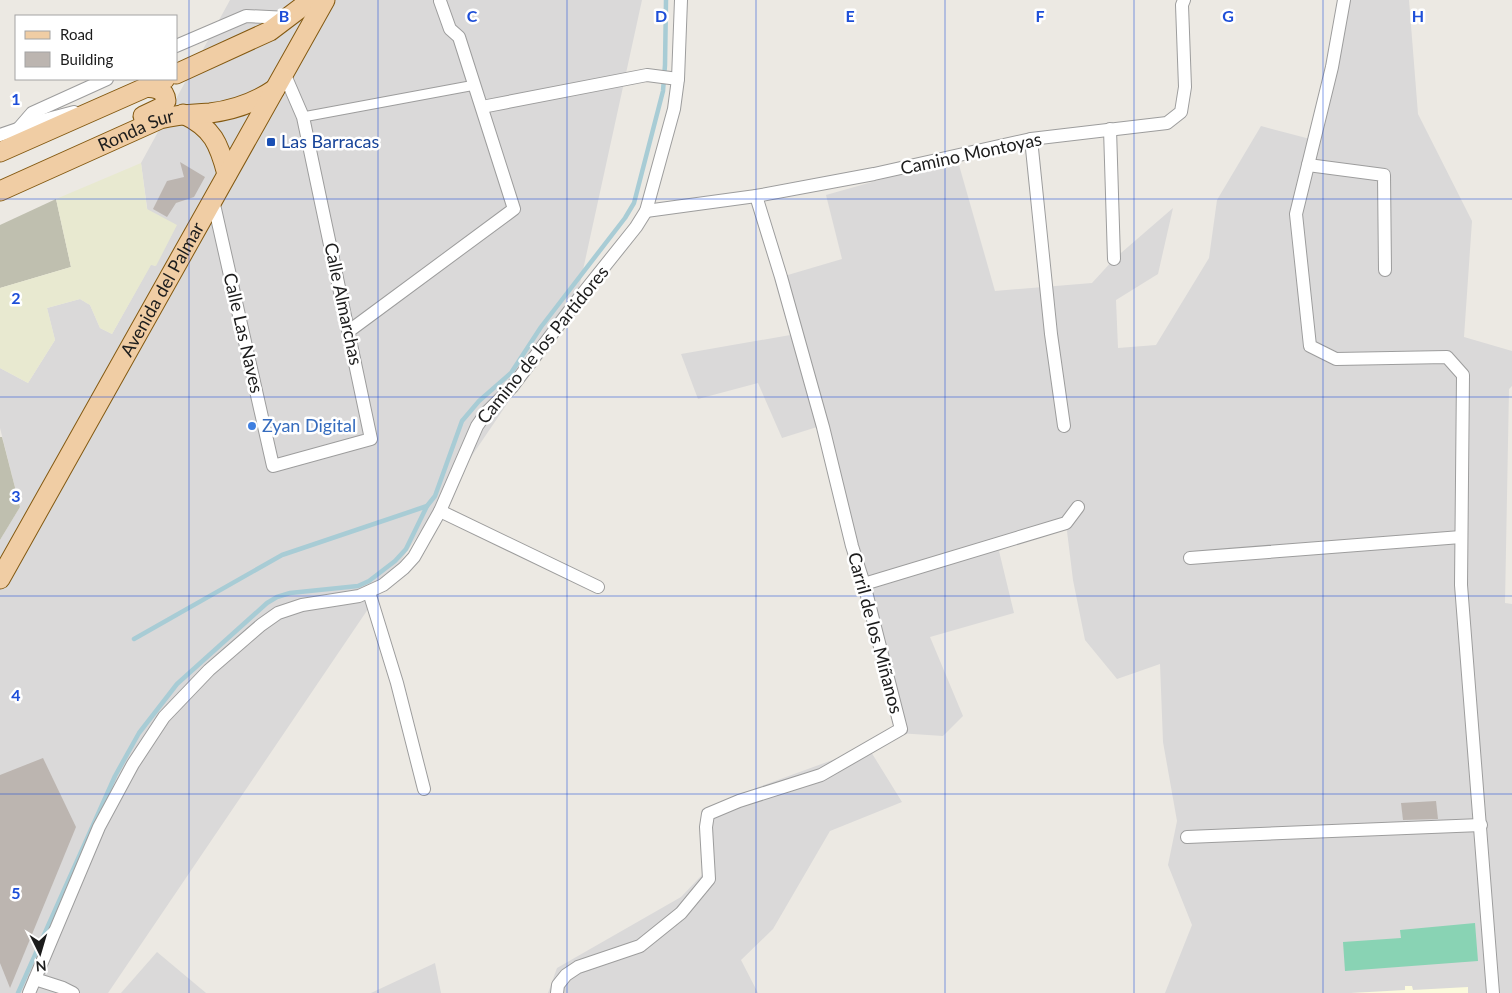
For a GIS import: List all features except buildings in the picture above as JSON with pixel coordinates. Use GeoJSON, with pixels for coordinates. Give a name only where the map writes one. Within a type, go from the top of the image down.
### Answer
{"type":"FeatureCollection","features":[{"type":"Feature","properties":{"kind":"main road"},"geometry":{"type":"LineString","coordinates":[[178,73],[257,37],[289,18],[311,0]]}},
{"type":"Feature","properties":{"kind":"main road","name":"Avenida del Palmar"},"geometry":{"type":"LineString","coordinates":[[0,579],[325,0]]}},
{"type":"Feature","properties":{"kind":"main road","name":"Ronda Sur"},"geometry":{"type":"LineString","coordinates":[[0,152],[163,80]]}},
{"type":"Feature","properties":{"kind":"main road","name":"Ronda Sur"},"geometry":{"type":"LineString","coordinates":[[0,191],[160,119],[183,114],[208,113],[236,108],[258,100],[280,81]]}},
{"type":"Feature","properties":{"kind":"main road"},"geometry":{"type":"LineString","coordinates":[[72,159],[92,140],[162,107],[166,101],[163,92],[146,87]]}},
{"type":"Feature","properties":{"kind":"main road"},"geometry":{"type":"LineString","coordinates":[[183,114],[195,119],[210,133],[220,148],[227,174]]}},
{"type":"Feature","properties":{"kind":"street","name":"Camino de los Partidores"},"geometry":{"type":"LineString","coordinates":[[29,993],[92,843],[110,806],[143,748],[176,703],[209,670],[260,625],[278,612],[302,604],[348,598],[369,592],[394,577],[414,557],[440,510],[477,426],[486,413],[512,387],[576,302],[632,234],[646,211],[674,109],[678,79],[681,0]]}},
{"type":"Feature","properties":{"kind":"street","name":"Camino Montoyas"},"geometry":{"type":"LineString","coordinates":[[646,211],[756,196],[874,174],[1031,139],[1167,123],[1181,112],[1185,87],[1182,5],[1184,0]]}},
{"type":"Feature","properties":{"kind":"street"},"geometry":{"type":"LineString","coordinates":[[1344,0],[1332,66],[1296,214],[1310,346],[1336,359],[1448,357],[1463,375],[1461,585],[1493,993]]}},
{"type":"Feature","properties":{"kind":"street"},"geometry":{"type":"LineString","coordinates":[[350,331],[514,209],[460,37],[450,28],[440,1]]}},
{"type":"Feature","properties":{"kind":"street"},"geometry":{"type":"LineString","coordinates":[[178,45],[246,16],[289,18]]}},
{"type":"Feature","properties":{"kind":"street"},"geometry":{"type":"LineString","coordinates":[[482,107],[647,75],[678,79]]}},
{"type":"Feature","properties":{"kind":"street"},"geometry":{"type":"LineString","coordinates":[[18,129],[32,113],[105,80]]}},
{"type":"Feature","properties":{"kind":"street","name":"Calle Almarchas"},"geometry":{"type":"LineString","coordinates":[[273,466],[371,439],[350,331],[302,117],[280,81]]}},
{"type":"Feature","properties":{"kind":"street"},"geometry":{"type":"LineString","coordinates":[[302,117],[475,85]]}},
{"type":"Feature","properties":{"kind":"street"},"geometry":{"type":"LineString","coordinates":[[0,135],[44,120],[113,102]]}},
{"type":"Feature","properties":{"kind":"street"},"geometry":{"type":"LineString","coordinates":[[1110,129],[1114,259]]}},
{"type":"Feature","properties":{"kind":"street"},"geometry":{"type":"LineString","coordinates":[[1031,139],[1051,334],[1064,426]]}},
{"type":"Feature","properties":{"kind":"street"},"geometry":{"type":"LineString","coordinates":[[1308,165],[1384,175],[1385,270]]}},
{"type":"Feature","properties":{"kind":"street","name":"Carril de los Miñanos"},"geometry":{"type":"LineString","coordinates":[[557,993],[558,985],[566,975],[578,967],[640,946],[681,913],[709,879],[706,827],[708,814],[740,801],[821,775],[901,729],[816,403],[756,196]]}},
{"type":"Feature","properties":{"kind":"street","name":"Calle Las Naves"},"geometry":{"type":"LineString","coordinates":[[213,200],[273,466]]}},
{"type":"Feature","properties":{"kind":"street"},"geometry":{"type":"LineString","coordinates":[[864,584],[1066,522],[1078,507]]}},
{"type":"Feature","properties":{"kind":"street"},"geometry":{"type":"LineString","coordinates":[[440,510],[598,587]]}},
{"type":"Feature","properties":{"kind":"street"},"geometry":{"type":"LineString","coordinates":[[1190,558],[1461,537]]}},
{"type":"Feature","properties":{"kind":"street"},"geometry":{"type":"LineString","coordinates":[[369,592],[396,683],[424,789]]}},
{"type":"Feature","properties":{"kind":"street"},"geometry":{"type":"LineString","coordinates":[[1187,837],[1481,826]]}},
{"type":"Feature","properties":{"kind":"street"},"geometry":{"type":"LineString","coordinates":[[35,978],[73,993]]}},
{"type":"Feature","properties":{"kind":"shaded area"},"geometry":{"type":"Polygon","coordinates":[[[230,0],[642,0],[576,302],[108,993],[0,993],[0,540],[20,507],[0,428],[0,368],[28,383],[55,340],[47,308],[80,299],[90,305],[100,328],[112,334],[151,264],[155,266],[141,163],[230,0]]]}},
{"type":"Feature","properties":{"kind":"shaded area"},"geometry":{"type":"Polygon","coordinates":[[[1344,0],[1409,0],[1418,114],[1472,221],[1464,337],[1512,351],[1512,386],[1509,389],[1505,603],[1512,604],[1512,993],[1165,993],[1192,925],[1168,865],[1177,821],[1163,742],[1160,664],[1117,679],[1085,640],[1073,580],[1066,523],[999,551],[1014,613],[930,637],[963,716],[943,736],[898,733],[888,685],[817,427],[782,438],[758,383],[698,399],[681,354],[796,334],[781,277],[842,259],[826,195],[957,158],[995,291],[1092,283],[1114,259],[1173,208],[1158,274],[1116,300],[1118,348],[1156,345],[1209,258],[1217,200],[1261,126],[1314,140],[1344,0]]]}},
{"type":"Feature","properties":{"kind":"shaded area"},"geometry":{"type":"Polygon","coordinates":[[[141,163],[147,209],[177,225],[156,266],[151,265],[112,334],[100,328],[90,305],[80,299],[47,308],[55,340],[28,383],[0,368],[0,288],[71,267],[56,199],[141,163]]]}},
{"type":"Feature","properties":{"kind":"shaded area"},"geometry":{"type":"Polygon","coordinates":[[[56,199],[71,267],[0,288],[0,225],[56,199]]]}},
{"type":"Feature","properties":{"kind":"shaded area"},"geometry":{"type":"Polygon","coordinates":[[[0,437],[2,437],[20,507],[0,540],[0,437]]]}},
{"type":"Feature","properties":{"kind":"shaded area"},"geometry":{"type":"Polygon","coordinates":[[[868,747],[902,802],[830,831],[773,929],[741,960],[758,993],[548,993],[557,968],[681,897],[702,875],[703,816],[737,795],[868,747]]]}},
{"type":"Feature","properties":{"kind":"shaded area"},"geometry":{"type":"Polygon","coordinates":[[[157,952],[206,993],[121,993],[157,952]]]}},
{"type":"Feature","properties":{"kind":"shaded area"},"geometry":{"type":"Polygon","coordinates":[[[435,963],[441,993],[371,993],[435,963]]]}},
{"type":"Feature","properties":{"kind":"shaded area"},"geometry":{"type":"Polygon","coordinates":[[[1405,986],[1412,986],[1413,990],[1468,987],[1468,993],[1351,993],[1405,990],[1405,986]]]}},
{"type":"Feature","properties":{"kind":"green space"},"geometry":{"type":"Polygon","coordinates":[[[1475,923],[1478,961],[1345,971],[1343,942],[1401,938],[1400,930],[1475,923]]]}},
{"type":"Feature","properties":{"kind":"waterway"},"geometry":{"type":"LineString","coordinates":[[18,993],[115,776],[139,733],[177,684],[267,603],[277,597],[290,593],[358,586],[369,581],[395,561],[406,549],[427,506],[435,496],[462,421],[479,401],[511,373],[541,327],[625,218],[634,203],[663,91],[666,0]]}},
{"type":"Feature","properties":{"kind":"waterway"},"geometry":{"type":"LineString","coordinates":[[134,639],[282,555],[427,506]]}},
{"type":"Feature","properties":{"kind":"place","name":"Las Barracas"},"geometry":{"type":"Point","coordinates":[271,142]}},
{"type":"Feature","properties":{"kind":"place","name":"Zyan Digital"},"geometry":{"type":"Point","coordinates":[252,426]}}]}
